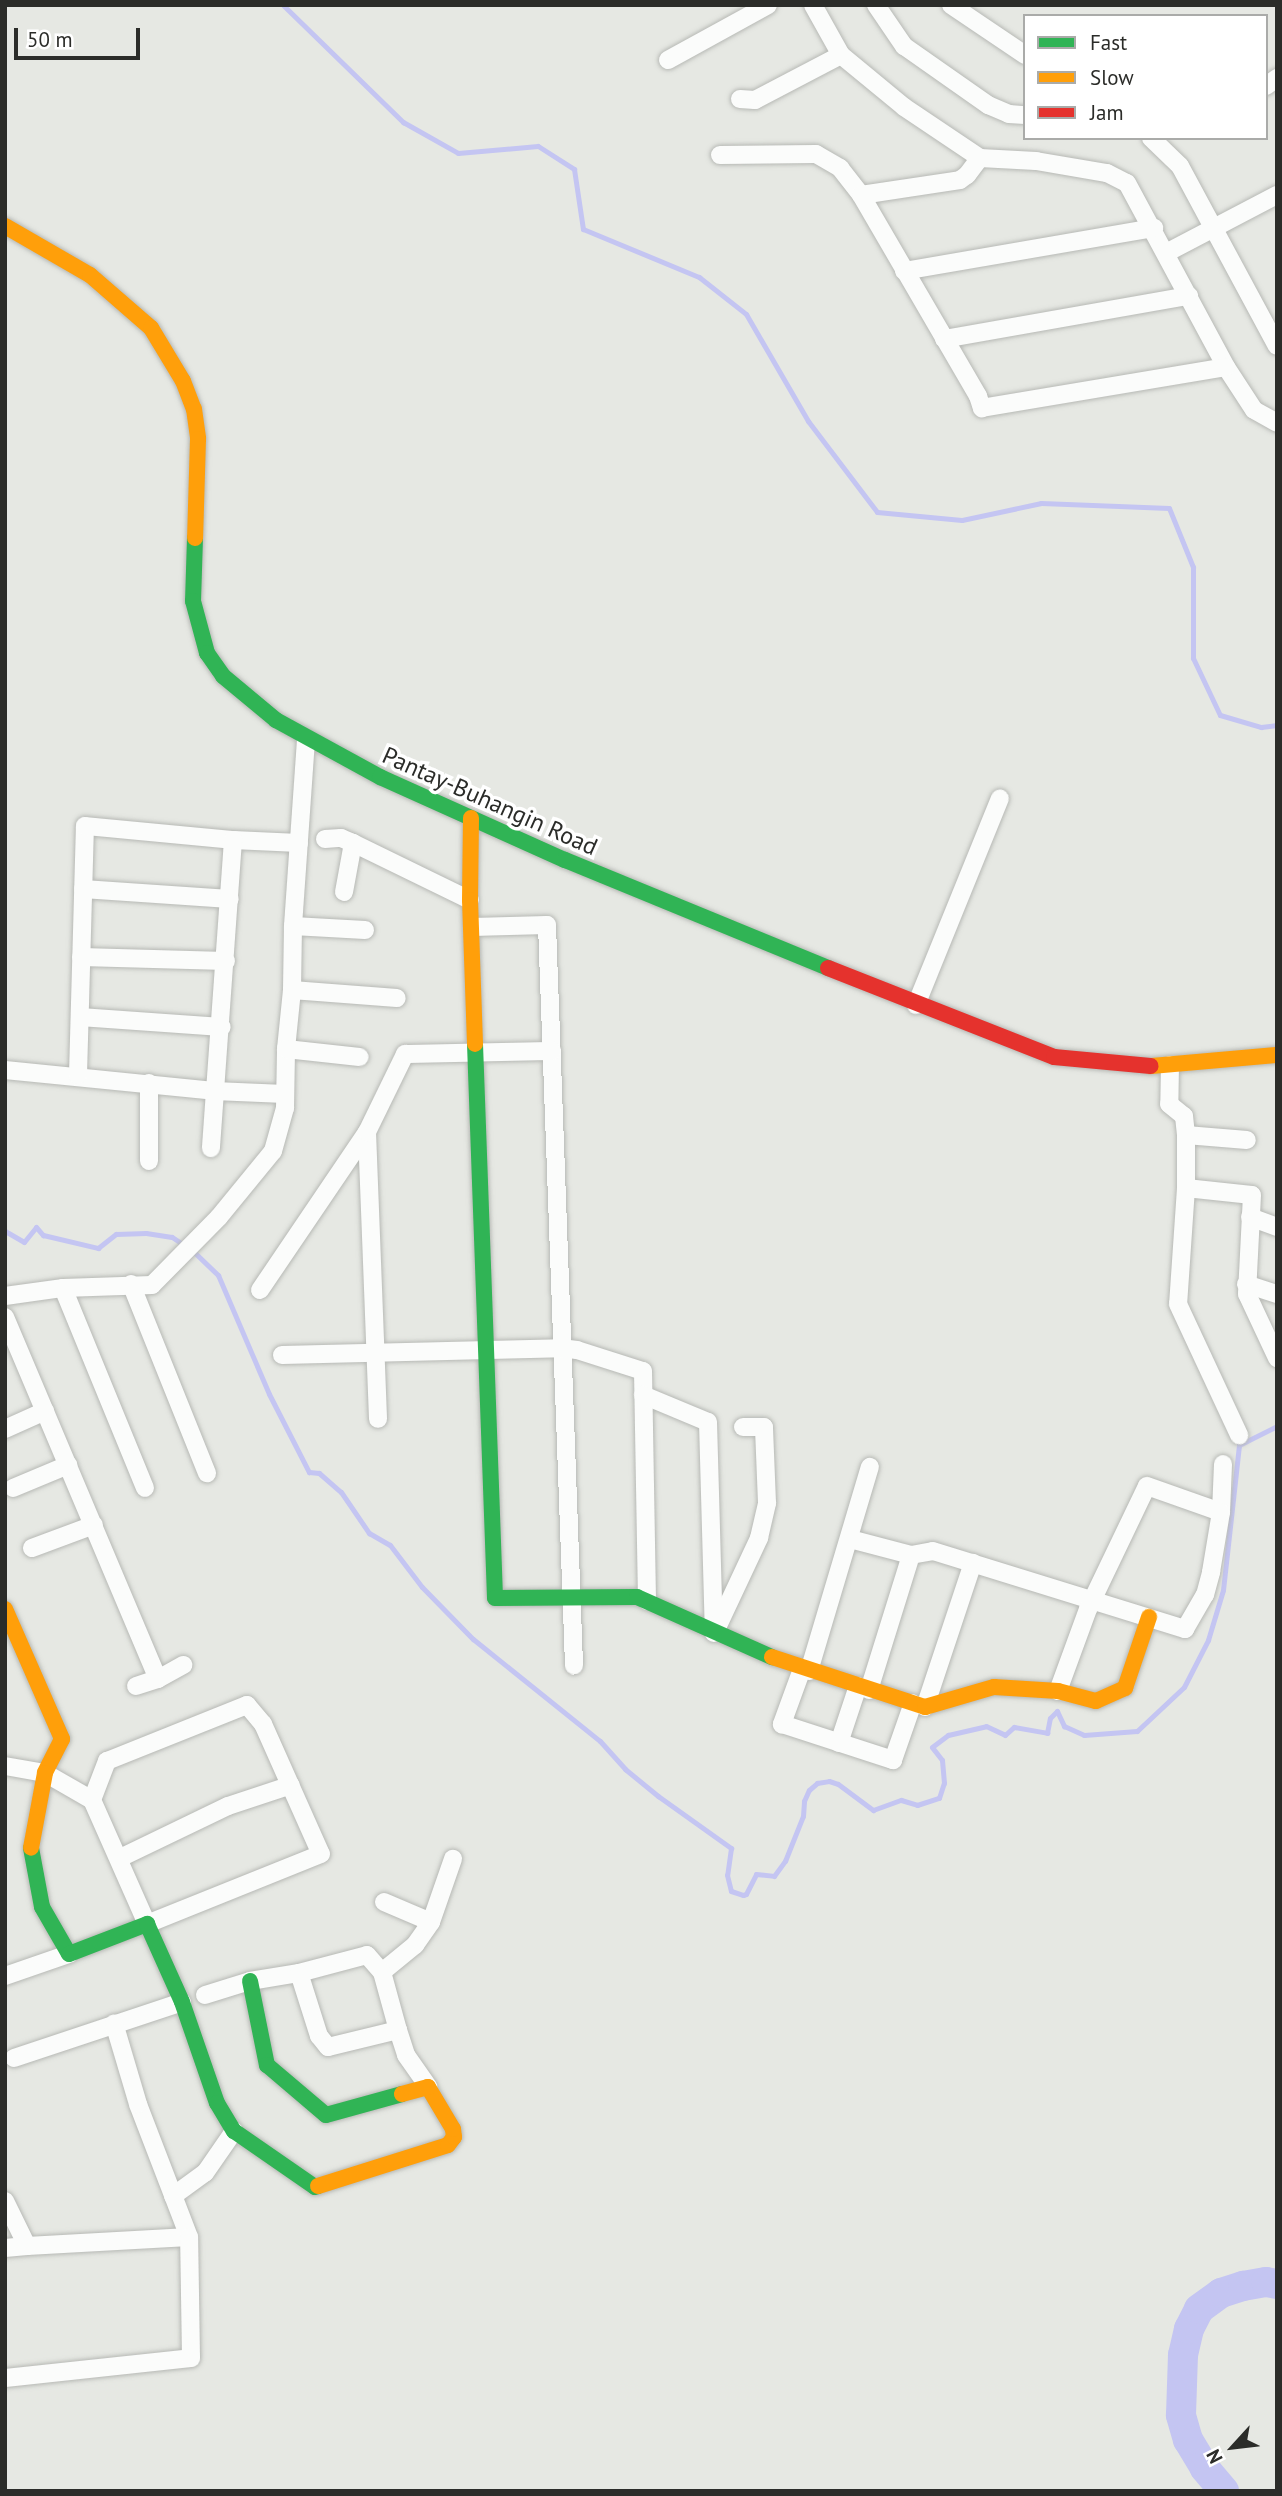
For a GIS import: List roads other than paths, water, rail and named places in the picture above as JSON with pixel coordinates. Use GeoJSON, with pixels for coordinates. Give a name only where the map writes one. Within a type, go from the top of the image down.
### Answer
{"type":"FeatureCollection","features":[{"type":"Feature","properties":{"kind":"street"},"geometry":{"type":"LineString","coordinates":[[668,60],[768,5]]}},
{"type":"Feature","properties":{"kind":"street"},"geometry":{"type":"LineString","coordinates":[[813,5],[841,55],[904,107],[980,158],[1036,161],[1107,173],[1128,183],[1226,367],[1254,410],[1277,423]]}},
{"type":"Feature","properties":{"kind":"street"},"geometry":{"type":"LineString","coordinates":[[876,5],[904,46],[988,105],[1009,114],[1023,115]]}},
{"type":"Feature","properties":{"kind":"street"},"geometry":{"type":"LineString","coordinates":[[951,5],[966,10],[1003,43],[1023,54]]}},
{"type":"Feature","properties":{"kind":"street"},"geometry":{"type":"LineString","coordinates":[[740,99],[755,100],[841,55]]}},
{"type":"Feature","properties":{"kind":"street"},"geometry":{"type":"LineString","coordinates":[[1153,140],[1180,166],[1277,346]]}},
{"type":"Feature","properties":{"kind":"street"},"geometry":{"type":"LineString","coordinates":[[720,155],[816,154],[840,168],[861,195],[982,408],[1226,367]]}},
{"type":"Feature","properties":{"kind":"street"},"geometry":{"type":"LineString","coordinates":[[861,195],[960,180],[967,176],[980,158]]}},
{"type":"Feature","properties":{"kind":"street"},"geometry":{"type":"LineString","coordinates":[[1166,253],[1277,195]]}},
{"type":"Feature","properties":{"kind":"street","name":"Pantay-Buhangin Road"},"geometry":{"type":"LineString","coordinates":[[5,226],[90,275],[122,300],[151,328],[169,356],[194,409],[198,439],[193,601],[207,653],[223,676],[276,720],[306,739],[380,777],[565,860],[916,1005],[1054,1057],[1170,1065],[1277,1055]]}},
{"type":"Feature","properties":{"kind":"street"},"geometry":{"type":"LineString","coordinates":[[904,271],[1154,228]]}},
{"type":"Feature","properties":{"kind":"street"},"geometry":{"type":"LineString","coordinates":[[944,339],[1189,296]]}},
{"type":"Feature","properties":{"kind":"street"},"geometry":{"type":"LineString","coordinates":[[5,1296],[63,1288],[152,1285],[219,1217],[273,1151],[285,1108],[293,926],[306,739]]}},
{"type":"Feature","properties":{"kind":"street"},"geometry":{"type":"LineString","coordinates":[[916,1005],[1000,797]]}},
{"type":"Feature","properties":{"kind":"street"},"geometry":{"type":"LineString","coordinates":[[471,818],[470,900],[478,1053],[495,1598],[638,1597],[714,1633],[806,1670],[919,1705],[993,1687],[1058,1691],[1096,1701],[1125,1688],[1149,1617]]}},
{"type":"Feature","properties":{"kind":"street"},"geometry":{"type":"LineString","coordinates":[[78,1075],[85,826],[233,840],[299,843]]}},
{"type":"Feature","properties":{"kind":"street"},"geometry":{"type":"LineString","coordinates":[[325,839],[341,838],[354,843],[470,900]]}},
{"type":"Feature","properties":{"kind":"street"},"geometry":{"type":"LineString","coordinates":[[211,1148],[214,1090],[222,1027],[233,840]]}},
{"type":"Feature","properties":{"kind":"street"},"geometry":{"type":"LineString","coordinates":[[344,892],[354,843]]}},
{"type":"Feature","properties":{"kind":"street"},"geometry":{"type":"LineString","coordinates":[[83,889],[230,899]]}},
{"type":"Feature","properties":{"kind":"street"},"geometry":{"type":"LineString","coordinates":[[472,927],[548,925],[574,1666]]}},
{"type":"Feature","properties":{"kind":"street"},"geometry":{"type":"LineString","coordinates":[[293,926],[365,930]]}},
{"type":"Feature","properties":{"kind":"street"},"geometry":{"type":"LineString","coordinates":[[81,957],[226,961]]}},
{"type":"Feature","properties":{"kind":"street"},"geometry":{"type":"LineString","coordinates":[[292,990],[397,998]]}},
{"type":"Feature","properties":{"kind":"street"},"geometry":{"type":"LineString","coordinates":[[80,1017],[222,1027]]}},
{"type":"Feature","properties":{"kind":"street"},"geometry":{"type":"LineString","coordinates":[[286,1049],[360,1057]]}},
{"type":"Feature","properties":{"kind":"street"},"geometry":{"type":"LineString","coordinates":[[260,1290],[368,1132],[405,1054],[552,1051]]}},
{"type":"Feature","properties":{"kind":"street"},"geometry":{"type":"LineString","coordinates":[[1170,1065],[1169,1104],[1184,1116],[1186,1135],[1186,1188],[1178,1304],[1239,1435]]}},
{"type":"Feature","properties":{"kind":"street"},"geometry":{"type":"LineString","coordinates":[[5,1070],[285,1094]]}},
{"type":"Feature","properties":{"kind":"street"},"geometry":{"type":"LineString","coordinates":[[149,1083],[149,1161]]}},
{"type":"Feature","properties":{"kind":"street"},"geometry":{"type":"LineString","coordinates":[[368,1132],[378,1419]]}},
{"type":"Feature","properties":{"kind":"street"},"geometry":{"type":"LineString","coordinates":[[1186,1135],[1247,1140]]}},
{"type":"Feature","properties":{"kind":"street"},"geometry":{"type":"LineString","coordinates":[[1186,1188],[1252,1195],[1247,1294],[1277,1358]]}},
{"type":"Feature","properties":{"kind":"street"},"geometry":{"type":"LineString","coordinates":[[1250,1217],[1277,1227]]}},
{"type":"Feature","properties":{"kind":"street"},"geometry":{"type":"LineString","coordinates":[[131,1284],[207,1473]]}},
{"type":"Feature","properties":{"kind":"street"},"geometry":{"type":"LineString","coordinates":[[1246,1284],[1277,1294]]}},
{"type":"Feature","properties":{"kind":"street"},"geometry":{"type":"LineString","coordinates":[[63,1288],[145,1488]]}},
{"type":"Feature","properties":{"kind":"street"},"geometry":{"type":"LineString","coordinates":[[5,1317],[13,1358],[45,1411],[158,1679]]}},
{"type":"Feature","properties":{"kind":"street"},"geometry":{"type":"LineString","coordinates":[[282,1355],[561,1348],[577,1350],[643,1371],[647,1601]]}},
{"type":"Feature","properties":{"kind":"street"},"geometry":{"type":"LineString","coordinates":[[643,1395],[708,1422],[714,1633]]}},
{"type":"Feature","properties":{"kind":"street"},"geometry":{"type":"LineString","coordinates":[[5,1429],[45,1411]]}},
{"type":"Feature","properties":{"kind":"street"},"geometry":{"type":"LineString","coordinates":[[714,1633],[760,1538],[767,1503],[764,1427],[743,1427]]}},
{"type":"Feature","properties":{"kind":"street"},"geometry":{"type":"LineString","coordinates":[[850,1539],[911,1555],[933,1551],[1185,1629],[1205,1595],[1221,1512],[1223,1464]]}},
{"type":"Feature","properties":{"kind":"street"},"geometry":{"type":"LineString","coordinates":[[13,1488],[68,1465]]}},
{"type":"Feature","properties":{"kind":"street"},"geometry":{"type":"LineString","coordinates":[[870,1468],[851,1525],[850,1539],[806,1670],[782,1724],[893,1760],[919,1705],[973,1563]]}},
{"type":"Feature","properties":{"kind":"street"},"geometry":{"type":"LineString","coordinates":[[1058,1691],[1093,1600],[1147,1486],[1221,1512]]}},
{"type":"Feature","properties":{"kind":"street"},"geometry":{"type":"LineString","coordinates":[[32,1548],[94,1525]]}},
{"type":"Feature","properties":{"kind":"street"},"geometry":{"type":"LineString","coordinates":[[839,1743],[864,1688],[911,1555]]}},
{"type":"Feature","properties":{"kind":"street"},"geometry":{"type":"LineString","coordinates":[[5,1609],[9,1629],[62,1739],[45,1773],[31,1850],[42,1907],[69,1954]]}},
{"type":"Feature","properties":{"kind":"street"},"geometry":{"type":"LineString","coordinates":[[136,1686],[158,1679],[183,1665]]}},
{"type":"Feature","properties":{"kind":"street"},"geometry":{"type":"LineString","coordinates":[[5,1976],[147,1924],[321,1854],[263,1724],[247,1705],[107,1761],[92,1800]]}},
{"type":"Feature","properties":{"kind":"street"},"geometry":{"type":"LineString","coordinates":[[5,1766],[45,1773],[92,1800],[182,2002],[217,2103],[234,2130],[315,2188],[448,2145],[454,2137],[453,2129],[406,2055],[382,1972],[367,1955],[299,1973],[250,1981],[205,1995]]}},
{"type":"Feature","properties":{"kind":"street"},"geometry":{"type":"LineString","coordinates":[[120,1858],[228,1806],[291,1786]]}},
{"type":"Feature","properties":{"kind":"street"},"geometry":{"type":"LineString","coordinates":[[382,1972],[415,1945],[431,1922],[453,1859]]}},
{"type":"Feature","properties":{"kind":"street"},"geometry":{"type":"LineString","coordinates":[[384,1902],[431,1922]]}},
{"type":"Feature","properties":{"kind":"street"},"geometry":{"type":"LineString","coordinates":[[299,1973],[319,2036],[328,2046],[398,2030]]}},
{"type":"Feature","properties":{"kind":"street"},"geometry":{"type":"LineString","coordinates":[[250,1981],[267,2065],[326,2115],[428,2087]]}},
{"type":"Feature","properties":{"kind":"street"},"geometry":{"type":"LineString","coordinates":[[14,2058],[182,2002]]}},
{"type":"Feature","properties":{"kind":"street"},"geometry":{"type":"LineString","coordinates":[[5,2378],[191,2358],[189,2237],[138,2104],[114,2023]]}},
{"type":"Feature","properties":{"kind":"street"},"geometry":{"type":"LineString","coordinates":[[173,2196],[205,2173],[234,2130]]}},
{"type":"Feature","properties":{"kind":"street"},"geometry":{"type":"LineString","coordinates":[[5,2201],[27,2246]]}},
{"type":"Feature","properties":{"kind":"street"},"geometry":{"type":"LineString","coordinates":[[5,2248],[189,2237]]}},
{"type":"Feature","properties":{"kind":"waterway"},"geometry":{"type":"LineString","coordinates":[[283,5],[403,122],[458,153],[538,146],[574,169],[583,229],[699,277],[746,314],[808,421],[877,512],[962,520],[1041,503],[1169,508],[1193,567],[1193,658],[1220,715],[1261,727],[1277,725]]}},
{"type":"Feature","properties":{"kind":"waterway"},"geometry":{"type":"LineString","coordinates":[[5,1231],[24,1242],[36,1227],[43,1235],[98,1248],[116,1234],[146,1233],[172,1237],[193,1251],[218,1275],[269,1394],[309,1472],[319,1473],[341,1492],[369,1533],[390,1545],[422,1587],[473,1639],[600,1741],[625,1769],[658,1796],[731,1848],[727,1875],[731,1891],[743,1895],[756,1874],[774,1876],[785,1861],[803,1816],[804,1801],[809,1790],[817,1783],[829,1781],[838,1784],[873,1810],[901,1800],[917,1805],[939,1798],[944,1783],[942,1760],[932,1747],[948,1735],[986,1726],[1005,1735],[1014,1727],[1047,1733],[1050,1718],[1057,1711],[1064,1726],[1084,1735],[1137,1731],[1184,1687],[1208,1640],[1223,1590],[1239,1445],[1277,1426]]}},
{"type":"Feature","properties":{"kind":"waterway"},"geometry":{"type":"LineString","coordinates":[[1224,2491],[1205,2468],[1188,2440],[1181,2415],[1183,2355],[1189,2329],[1199,2309],[1221,2293],[1266,2282],[1277,2284]]}}]}
